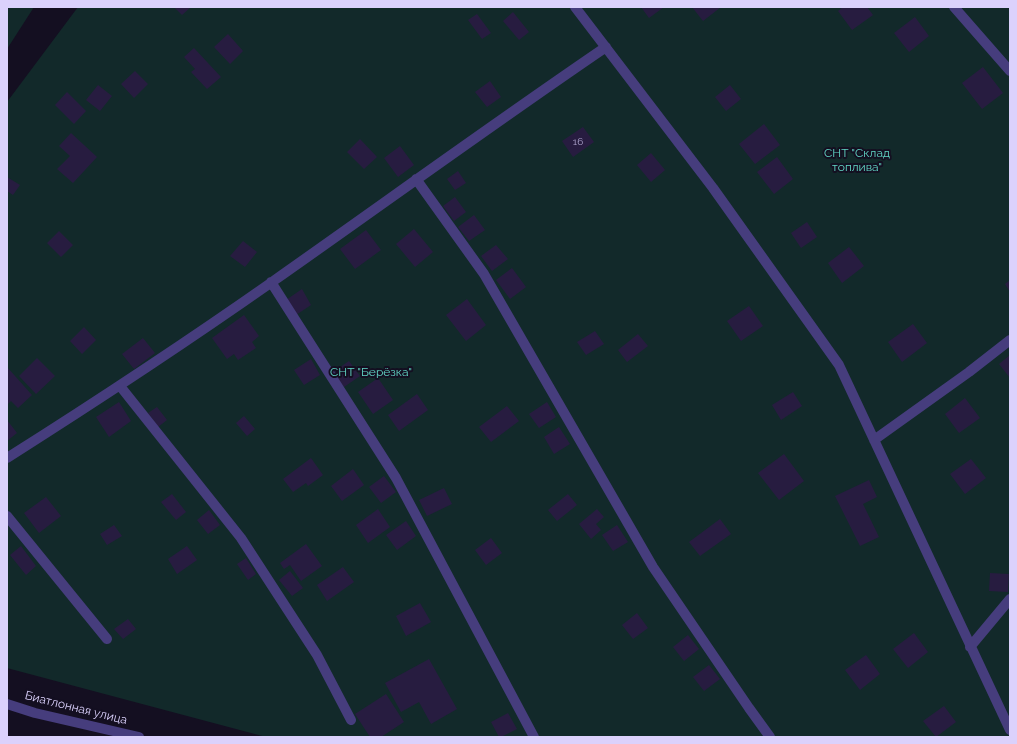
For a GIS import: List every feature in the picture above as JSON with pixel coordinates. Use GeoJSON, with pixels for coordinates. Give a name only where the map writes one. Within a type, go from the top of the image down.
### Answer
{"type":"FeatureCollection","features":[{"type":"Feature","properties":{"kind":"street"},"geometry":{"type":"LineString","coordinates":[[575,7],[713,188],[839,365],[1010,730]]}},
{"type":"Feature","properties":{"kind":"street"},"geometry":{"type":"LineString","coordinates":[[954,7],[1010,71]]}},
{"type":"Feature","properties":{"kind":"street"},"geometry":{"type":"LineString","coordinates":[[7,458],[120,386],[272,282],[416,179],[606,47]]}},
{"type":"Feature","properties":{"kind":"street"},"geometry":{"type":"LineString","coordinates":[[416,179],[484,274],[654,567],[770,737]]}},
{"type":"Feature","properties":{"kind":"street"},"geometry":{"type":"LineString","coordinates":[[272,282],[396,478],[534,737]]}},
{"type":"Feature","properties":{"kind":"street"},"geometry":{"type":"LineString","coordinates":[[874,440],[969,372],[1010,340]]}},
{"type":"Feature","properties":{"kind":"street"},"geometry":{"type":"LineString","coordinates":[[120,386],[241,538],[316,655],[351,720]]}},
{"type":"Feature","properties":{"kind":"street"},"geometry":{"type":"LineString","coordinates":[[7,516],[107,639]]}},
{"type":"Feature","properties":{"kind":"street"},"geometry":{"type":"LineString","coordinates":[[970,647],[1010,599]]}},
{"type":"Feature","properties":{"kind":"street","name":"Биатлонная улица"},"geometry":{"type":"LineString","coordinates":[[7,704],[35,713],[139,737]]}},
{"type":"Feature","properties":{"kind":"green space"},"geometry":{"type":"Polygon","coordinates":[[[7,7],[34,7],[7,49],[7,7]]]}},
{"type":"Feature","properties":{"kind":"green space","name":"СНТ \"Берёзка\""},"geometry":{"type":"Polygon","coordinates":[[[78,7],[1010,7],[1010,737],[266,737],[7,668],[7,102],[78,7]]]}},
{"type":"Feature","properties":{"kind":"building"},"geometry":{"type":"Polygon","coordinates":[[[174,7],[191,7],[182,15],[174,7]]]}},
{"type":"Feature","properties":{"kind":"building"},"geometry":{"type":"Polygon","coordinates":[[[641,7],[664,7],[649,18],[641,7]]]}},
{"type":"Feature","properties":{"kind":"building"},"geometry":{"type":"Polygon","coordinates":[[[692,7],[721,7],[703,21],[692,7]]]}},
{"type":"Feature","properties":{"kind":"building"},"geometry":{"type":"Polygon","coordinates":[[[843,7],[867,7],[873,15],[852,30],[838,11],[843,7]]]}},
{"type":"Feature","properties":{"kind":"building"},"geometry":{"type":"Polygon","coordinates":[[[513,12],[529,32],[519,40],[503,21],[513,12]]]}},
{"type":"Feature","properties":{"kind":"building"},"geometry":{"type":"Polygon","coordinates":[[[477,14],[491,33],[482,39],[468,20],[477,14]]]}},
{"type":"Feature","properties":{"kind":"building"},"geometry":{"type":"Polygon","coordinates":[[[915,17],[929,36],[909,52],[894,33],[915,17]]]}},
{"type":"Feature","properties":{"kind":"building"},"geometry":{"type":"Polygon","coordinates":[[[228,34],[243,51],[230,64],[214,47],[228,34]]]}},
{"type":"Feature","properties":{"kind":"building"},"geometry":{"type":"Polygon","coordinates":[[[194,48],[221,77],[207,89],[191,72],[195,69],[184,57],[194,48]]]}},
{"type":"Feature","properties":{"kind":"building"},"geometry":{"type":"Polygon","coordinates":[[[983,67],[1003,93],[982,109],[962,83],[983,67]]]}},
{"type":"Feature","properties":{"kind":"building"},"geometry":{"type":"Polygon","coordinates":[[[135,71],[148,84],[134,98],[121,84],[135,71]]]}},
{"type":"Feature","properties":{"kind":"building"},"geometry":{"type":"Polygon","coordinates":[[[490,81],[501,97],[487,107],[475,92],[490,81]]]}},
{"type":"Feature","properties":{"kind":"building"},"geometry":{"type":"Polygon","coordinates":[[[98,85],[112,96],[100,111],[86,100],[98,85]]]}},
{"type":"Feature","properties":{"kind":"building"},"geometry":{"type":"Polygon","coordinates":[[[730,85],[741,99],[726,111],[715,97],[730,85]]]}},
{"type":"Feature","properties":{"kind":"building"},"geometry":{"type":"Polygon","coordinates":[[[67,92],[86,111],[74,124],[55,105],[67,92]]]}},
{"type":"Feature","properties":{"kind":"building"},"geometry":{"type":"Polygon","coordinates":[[[764,124],[780,145],[755,164],[739,144],[764,124]]]}},
{"type":"Feature","properties":{"kind":"building"},"geometry":{"type":"Polygon","coordinates":[[[583,127],[594,142],[573,157],[562,141],[583,127]]]}},
{"type":"Feature","properties":{"kind":"building"},"geometry":{"type":"Polygon","coordinates":[[[71,133],[97,157],[73,183],[57,169],[70,156],[59,146],[71,133]]]}},
{"type":"Feature","properties":{"kind":"building"},"geometry":{"type":"Polygon","coordinates":[[[360,139],[377,157],[364,169],[347,152],[360,139]]]}},
{"type":"Feature","properties":{"kind":"building"},"geometry":{"type":"Polygon","coordinates":[[[400,146],[414,165],[398,177],[384,158],[400,146]]]}},
{"type":"Feature","properties":{"kind":"building"},"geometry":{"type":"Polygon","coordinates":[[[651,153],[665,170],[651,182],[637,165],[651,153]]]}},
{"type":"Feature","properties":{"kind":"building"},"geometry":{"type":"Polygon","coordinates":[[[777,157],[793,179],[774,194],[757,172],[777,157]]]}},
{"type":"Feature","properties":{"kind":"building"},"geometry":{"type":"Polygon","coordinates":[[[458,171],[466,183],[455,190],[447,179],[458,171]]]}},
{"type":"Feature","properties":{"kind":"building"},"geometry":{"type":"Polygon","coordinates":[[[7,177],[20,185],[13,195],[7,191],[7,177]]]}},
{"type":"Feature","properties":{"kind":"building"},"geometry":{"type":"Polygon","coordinates":[[[455,197],[466,212],[454,221],[443,206],[455,197]]]}},
{"type":"Feature","properties":{"kind":"building"},"geometry":{"type":"Polygon","coordinates":[[[474,215],[485,230],[469,241],[458,227],[474,215]]]}},
{"type":"Feature","properties":{"kind":"building"},"geometry":{"type":"Polygon","coordinates":[[[807,222],[817,237],[801,248],[791,233],[807,222]]]}},
{"type":"Feature","properties":{"kind":"building"},"geometry":{"type":"Polygon","coordinates":[[[414,229],[433,252],[415,267],[396,244],[414,229]]]}},
{"type":"Feature","properties":{"kind":"building"},"geometry":{"type":"Polygon","coordinates":[[[366,230],[381,250],[355,269],[340,249],[366,230]]]}},
{"type":"Feature","properties":{"kind":"building"},"geometry":{"type":"Polygon","coordinates":[[[59,231],[73,245],[61,257],[47,243],[59,231]]]}},
{"type":"Feature","properties":{"kind":"building"},"geometry":{"type":"Polygon","coordinates":[[[243,241],[257,252],[245,267],[230,256],[243,241]]]}},
{"type":"Feature","properties":{"kind":"building"},"geometry":{"type":"Polygon","coordinates":[[[496,245],[508,259],[492,271],[481,256],[496,245]]]}},
{"type":"Feature","properties":{"kind":"building"},"geometry":{"type":"Polygon","coordinates":[[[849,247],[864,266],[842,283],[828,263],[849,247]]]}},
{"type":"Feature","properties":{"kind":"building"},"geometry":{"type":"Polygon","coordinates":[[[512,268],[526,287],[510,299],[496,280],[512,268]]]}},
{"type":"Feature","properties":{"kind":"building"},"geometry":{"type":"Polygon","coordinates":[[[1010,280],[1010,292],[1005,284],[1010,280]]]}},
{"type":"Feature","properties":{"kind":"building"},"geometry":{"type":"Polygon","coordinates":[[[302,289],[311,305],[296,315],[286,300],[302,289]]]}},
{"type":"Feature","properties":{"kind":"building"},"geometry":{"type":"Polygon","coordinates":[[[467,299],[486,325],[466,341],[446,315],[467,299]]]}},
{"type":"Feature","properties":{"kind":"building"},"geometry":{"type":"Polygon","coordinates":[[[749,306],[763,326],[741,341],[727,321],[749,306]]]}},
{"type":"Feature","properties":{"kind":"building"},"geometry":{"type":"Polygon","coordinates":[[[244,315],[259,336],[252,342],[256,348],[238,360],[234,354],[227,359],[212,338],[244,315]]]}},
{"type":"Feature","properties":{"kind":"building"},"geometry":{"type":"Polygon","coordinates":[[[913,324],[927,343],[902,362],[888,342],[913,324]]]}},
{"type":"Feature","properties":{"kind":"building"},"geometry":{"type":"Polygon","coordinates":[[[84,327],[96,340],[82,354],[70,341],[84,327]]]}},
{"type":"Feature","properties":{"kind":"building"},"geometry":{"type":"Polygon","coordinates":[[[595,331],[604,344],[586,355],[577,342],[595,331]]]}},
{"type":"Feature","properties":{"kind":"building"},"geometry":{"type":"Polygon","coordinates":[[[638,334],[648,346],[627,362],[618,350],[638,334]]]}},
{"type":"Feature","properties":{"kind":"building"},"geometry":{"type":"Polygon","coordinates":[[[143,338],[155,353],[134,369],[122,354],[143,338]]]}},
{"type":"Feature","properties":{"kind":"building"},"geometry":{"type":"Polygon","coordinates":[[[1010,355],[1010,378],[999,364],[1010,355]]]}},
{"type":"Feature","properties":{"kind":"building"},"geometry":{"type":"Polygon","coordinates":[[[37,358],[55,376],[36,394],[19,376],[37,358]]]}},
{"type":"Feature","properties":{"kind":"building"},"geometry":{"type":"Polygon","coordinates":[[[311,359],[320,375],[304,385],[294,370],[311,359]]]}},
{"type":"Feature","properties":{"kind":"building"},"geometry":{"type":"Polygon","coordinates":[[[349,361],[360,376],[344,387],[333,372],[349,361]]]}},
{"type":"Feature","properties":{"kind":"building"},"geometry":{"type":"Polygon","coordinates":[[[7,367],[32,395],[18,408],[11,401],[7,405],[7,367]]]}},
{"type":"Feature","properties":{"kind":"building"},"geometry":{"type":"Polygon","coordinates":[[[378,378],[393,400],[373,414],[358,392],[378,378]]]}},
{"type":"Feature","properties":{"kind":"building"},"geometry":{"type":"Polygon","coordinates":[[[793,392],[802,406],[781,420],[772,405],[793,392]]]}},
{"type":"Feature","properties":{"kind":"building"},"geometry":{"type":"Polygon","coordinates":[[[417,394],[428,410],[399,431],[388,415],[417,394]]]}},
{"type":"Feature","properties":{"kind":"building"},"geometry":{"type":"Polygon","coordinates":[[[965,398],[980,418],[959,433],[945,414],[965,398]]]}},
{"type":"Feature","properties":{"kind":"building"},"geometry":{"type":"Polygon","coordinates":[[[119,402],[131,421],[109,437],[96,417],[119,402]]]}},
{"type":"Feature","properties":{"kind":"building"},"geometry":{"type":"Polygon","coordinates":[[[547,402],[556,417],[539,428],[529,414],[547,402]]]}},
{"type":"Feature","properties":{"kind":"building"},"geometry":{"type":"Polygon","coordinates":[[[507,406],[519,421],[491,442],[479,427],[507,406]]]}},
{"type":"Feature","properties":{"kind":"building"},"geometry":{"type":"Polygon","coordinates":[[[157,407],[167,420],[158,427],[148,413],[157,407]]]}},
{"type":"Feature","properties":{"kind":"building"},"geometry":{"type":"Polygon","coordinates":[[[244,416],[255,429],[247,436],[236,423],[244,416]]]}},
{"type":"Feature","properties":{"kind":"building"},"geometry":{"type":"Polygon","coordinates":[[[7,420],[17,433],[7,441],[7,420]]]}},
{"type":"Feature","properties":{"kind":"building"},"geometry":{"type":"Polygon","coordinates":[[[559,427],[570,444],[554,454],[544,437],[559,427]]]}},
{"type":"Feature","properties":{"kind":"building"},"geometry":{"type":"Polygon","coordinates":[[[784,454],[804,481],[779,500],[758,473],[784,454]]]}},
{"type":"Feature","properties":{"kind":"building"},"geometry":{"type":"Polygon","coordinates":[[[311,458],[323,475],[308,486],[306,483],[293,492],[283,479],[311,458]]]}},
{"type":"Feature","properties":{"kind":"building"},"geometry":{"type":"Polygon","coordinates":[[[971,459],[986,478],[965,494],[950,474],[971,459]]]}},
{"type":"Feature","properties":{"kind":"building"},"geometry":{"type":"Polygon","coordinates":[[[353,469],[364,485],[342,501],[331,486],[353,469]]]}},
{"type":"Feature","properties":{"kind":"building"},"geometry":{"type":"Polygon","coordinates":[[[384,476],[396,492],[381,503],[369,487],[384,476]]]}},
{"type":"Feature","properties":{"kind":"building"},"geometry":{"type":"Polygon","coordinates":[[[869,480],[877,497],[863,504],[879,537],[860,546],[835,496],[869,480]]]}},
{"type":"Feature","properties":{"kind":"building"},"geometry":{"type":"Polygon","coordinates":[[[444,488],[452,504],[427,516],[419,500],[444,488]]]}},
{"type":"Feature","properties":{"kind":"building"},"geometry":{"type":"Polygon","coordinates":[[[172,494],[186,512],[176,520],[161,502],[172,494]]]}},
{"type":"Feature","properties":{"kind":"building"},"geometry":{"type":"Polygon","coordinates":[[[568,494],[577,505],[557,521],[548,510],[568,494]]]}},
{"type":"Feature","properties":{"kind":"building"},"geometry":{"type":"Polygon","coordinates":[[[46,497],[61,516],[39,533],[24,513],[46,497]]]}},
{"type":"Feature","properties":{"kind":"building"},"geometry":{"type":"Polygon","coordinates":[[[378,509],[390,527],[368,543],[356,525],[378,509]]]}},
{"type":"Feature","properties":{"kind":"building"},"geometry":{"type":"Polygon","coordinates":[[[597,509],[604,517],[596,524],[601,530],[591,539],[579,524],[597,509]]]}},
{"type":"Feature","properties":{"kind":"building"},"geometry":{"type":"Polygon","coordinates":[[[209,510],[220,525],[208,534],[197,520],[209,510]]]}},
{"type":"Feature","properties":{"kind":"building"},"geometry":{"type":"Polygon","coordinates":[[[720,519],[731,534],[700,556],[689,542],[720,519]]]}},
{"type":"Feature","properties":{"kind":"building"},"geometry":{"type":"Polygon","coordinates":[[[406,521],[416,536],[397,550],[386,535],[406,521]]]}},
{"type":"Feature","properties":{"kind":"building"},"geometry":{"type":"Polygon","coordinates":[[[114,525],[122,536],[107,545],[100,534],[114,525]]]}},
{"type":"Feature","properties":{"kind":"building"},"geometry":{"type":"Polygon","coordinates":[[[617,525],[628,542],[613,551],[602,535],[617,525]]]}},
{"type":"Feature","properties":{"kind":"building"},"geometry":{"type":"Polygon","coordinates":[[[491,538],[502,553],[486,565],[475,550],[491,538]]]}},
{"type":"Feature","properties":{"kind":"building"},"geometry":{"type":"Polygon","coordinates":[[[306,544],[322,566],[301,581],[290,565],[284,569],[280,563],[306,544]]]}},
{"type":"Feature","properties":{"kind":"building"},"geometry":{"type":"Polygon","coordinates":[[[21,546],[36,566],[26,575],[10,555],[21,546]]]}},
{"type":"Feature","properties":{"kind":"building"},"geometry":{"type":"Polygon","coordinates":[[[187,546],[197,560],[177,574],[168,559],[187,546]]]}},
{"type":"Feature","properties":{"kind":"building"},"geometry":{"type":"Polygon","coordinates":[[[246,558],[256,574],[248,580],[237,564],[246,558]]]}},
{"type":"Feature","properties":{"kind":"building"},"geometry":{"type":"Polygon","coordinates":[[[343,567],[354,582],[327,601],[317,585],[343,567]]]}},
{"type":"Feature","properties":{"kind":"building"},"geometry":{"type":"Polygon","coordinates":[[[290,571],[303,588],[292,596],[279,580],[290,571]]]}},
{"type":"Feature","properties":{"kind":"building"},"geometry":{"type":"Polygon","coordinates":[[[990,573],[1009,574],[1008,592],[989,591],[990,573]]]}},
{"type":"Feature","properties":{"kind":"building"},"geometry":{"type":"Polygon","coordinates":[[[420,603],[431,622],[406,636],[396,616],[420,603]]]}},
{"type":"Feature","properties":{"kind":"building"},"geometry":{"type":"Polygon","coordinates":[[[637,613],[648,628],[633,639],[622,625],[637,613]]]}},
{"type":"Feature","properties":{"kind":"building"},"geometry":{"type":"Polygon","coordinates":[[[128,619],[136,629],[123,639],[114,629],[128,619]]]}},
{"type":"Feature","properties":{"kind":"building"},"geometry":{"type":"Polygon","coordinates":[[[914,633],[928,652],[908,668],[893,649],[914,633]]]}},
{"type":"Feature","properties":{"kind":"building"},"geometry":{"type":"Polygon","coordinates":[[[688,635],[699,649],[684,661],[673,647],[688,635]]]}},
{"type":"Feature","properties":{"kind":"building"},"geometry":{"type":"Polygon","coordinates":[[[866,655],[880,674],[860,690],[845,670],[866,655]]]}},
{"type":"Feature","properties":{"kind":"building"},"geometry":{"type":"Polygon","coordinates":[[[429,659],[457,709],[431,724],[419,702],[401,712],[385,683],[429,659]]]}},
{"type":"Feature","properties":{"kind":"building"},"geometry":{"type":"Polygon","coordinates":[[[709,665],[720,679],[704,691],[693,677],[709,665]]]}},
{"type":"Feature","properties":{"kind":"building"},"geometry":{"type":"Polygon","coordinates":[[[386,694],[404,722],[381,737],[370,737],[355,714],[386,694]]]}},
{"type":"Feature","properties":{"kind":"building"},"geometry":{"type":"Polygon","coordinates":[[[944,706],[956,722],[936,737],[923,721],[944,706]]]}},
{"type":"Feature","properties":{"kind":"building"},"geometry":{"type":"Polygon","coordinates":[[[508,713],[517,729],[499,737],[491,722],[508,713]]]}},
{"type":"Feature","properties":{"kind":"park label","name":"СНТ \"Склад топлива\""},"geometry":{"type":"Point","coordinates":[857,160]}}]}
